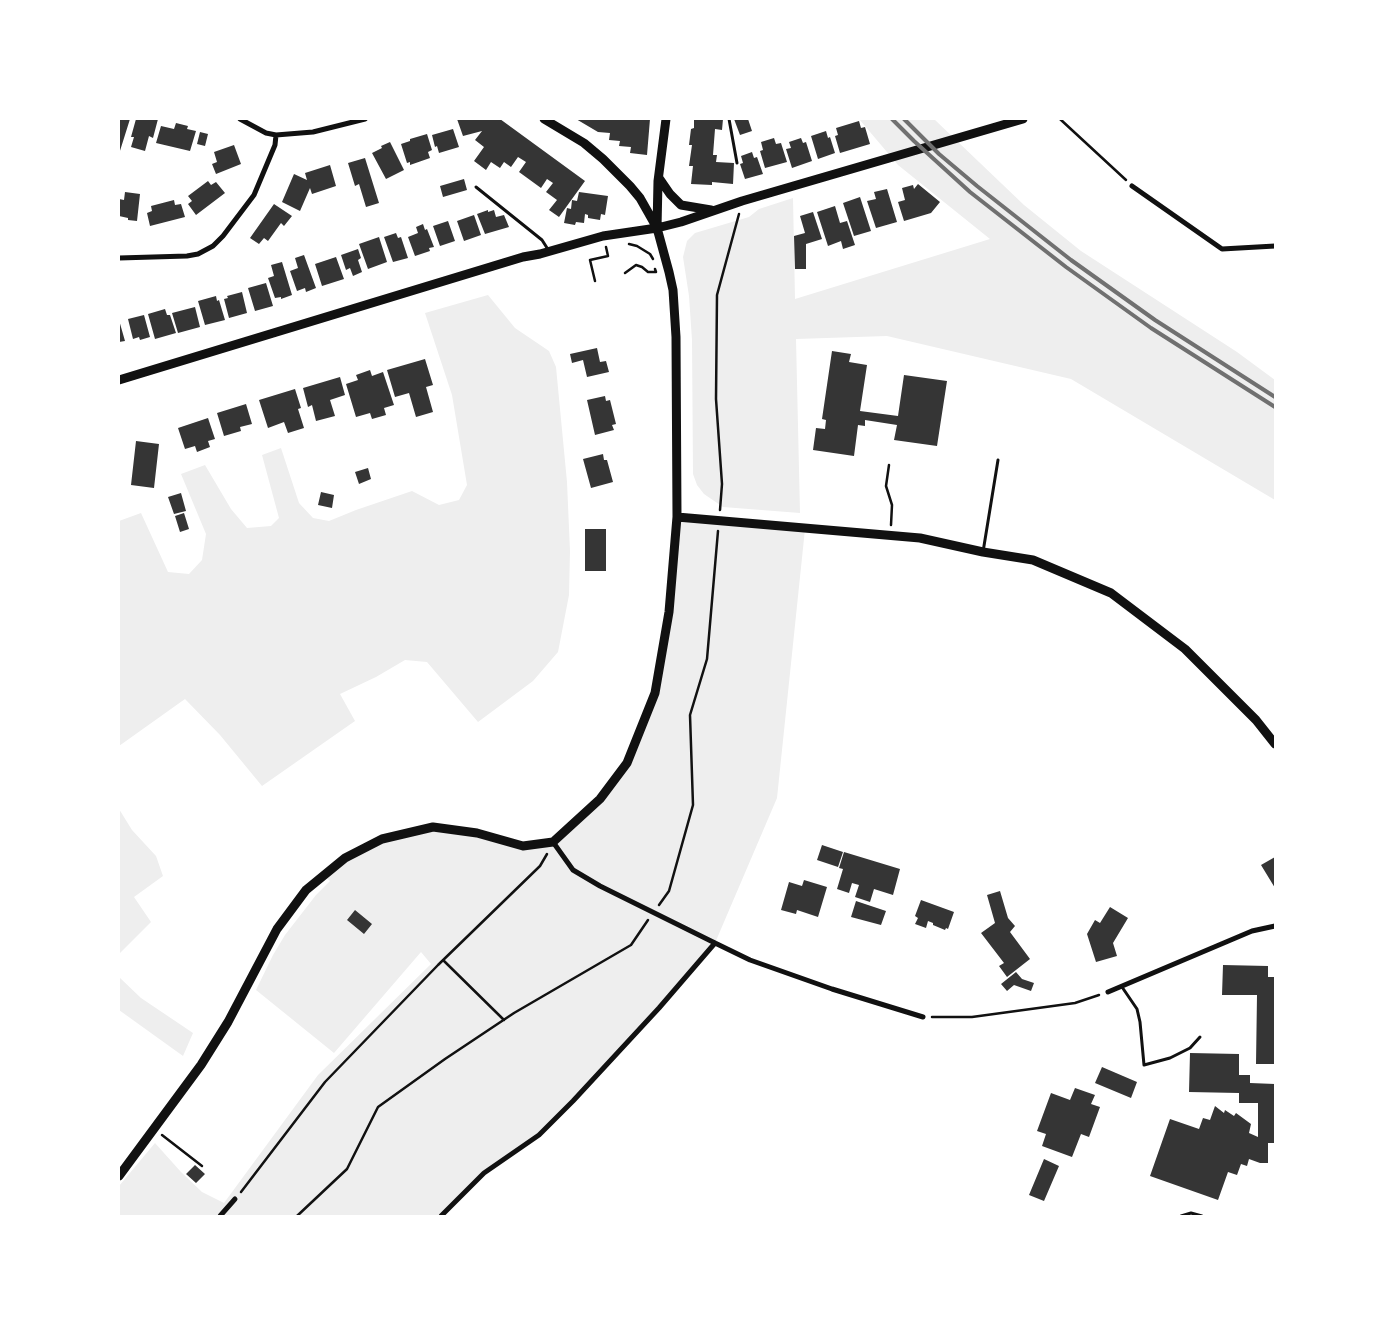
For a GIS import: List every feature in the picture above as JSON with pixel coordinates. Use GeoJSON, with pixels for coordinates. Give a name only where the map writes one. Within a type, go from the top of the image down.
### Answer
{"type":"FeatureCollection","features":[{"type":"Feature","properties":{"kind":"street"},"geometry":{"type":"LineString","coordinates":[[240,119],[266,133],[276,135],[314,132],[365,119]]}},
{"type":"Feature","properties":{"kind":"street"},"geometry":{"type":"LineString","coordinates":[[119,1176],[201,1065],[228,1022],[277,929],[306,890],[345,858],[382,839],[433,827],[477,834],[523,846],[554,842],[600,799],[627,763],[655,693],[668,612],[677,517],[676,337],[673,290],[670,272],[657,228],[640,198],[617,172],[584,143],[544,119]]}},
{"type":"Feature","properties":{"kind":"street"},"geometry":{"type":"LineString","coordinates":[[657,228],[659,178],[666,119]]}},
{"type":"Feature","properties":{"kind":"street"},"geometry":{"type":"LineString","coordinates":[[119,380],[522,257],[550,252],[603,236],[657,228],[681,222],[742,200],[1024,119]]}},
{"type":"Feature","properties":{"kind":"street"},"geometry":{"type":"LineString","coordinates":[[119,258],[187,256],[198,254],[213,246],[223,236],[254,195],[275,145],[276,135]]}},
{"type":"Feature","properties":{"kind":"street"},"geometry":{"type":"LineString","coordinates":[[659,178],[670,194],[681,205],[712,210]]}},
{"type":"Feature","properties":{"kind":"street"},"geometry":{"type":"LineString","coordinates":[[1132,186],[1222,249],[1275,246]]}},
{"type":"Feature","properties":{"kind":"street"},"geometry":{"type":"LineString","coordinates":[[677,517],[920,538],[983,552],[1033,560],[1111,593],[1185,649],[1256,720],[1275,744]]}},
{"type":"Feature","properties":{"kind":"street"},"geometry":{"type":"LineString","coordinates":[[554,842],[573,870],[600,886],[750,960],[901,1012],[923,1016]]}},
{"type":"Feature","properties":{"kind":"street"},"geometry":{"type":"LineString","coordinates":[[1108,992],[1252,931],[1275,926]]}},
{"type":"Feature","properties":{"kind":"street"},"geometry":{"type":"LineString","coordinates":[[441,1216],[484,1173],[539,1135],[659,1008],[715,943]]}},
{"type":"Feature","properties":{"kind":"street"},"geometry":{"type":"LineString","coordinates":[[220,1216],[236,1199]]}},
{"type":"Feature","properties":{"kind":"lane"},"geometry":{"type":"LineString","coordinates":[[729,119],[737,164]]}},
{"type":"Feature","properties":{"kind":"lane"},"geometry":{"type":"LineString","coordinates":[[476,187],[542,240],[550,252]]}},
{"type":"Feature","properties":{"kind":"lane"},"geometry":{"type":"LineString","coordinates":[[983,552],[998,460]]}},
{"type":"Feature","properties":{"kind":"lane"},"geometry":{"type":"LineString","coordinates":[[1122,987],[1137,1009],[1144,1066],[1170,1058],[1190,1048],[1200,1037]]}},
{"type":"Feature","properties":{"kind":"lane"},"geometry":{"type":"LineString","coordinates":[[1180,1216],[1191,1213],[1202,1216]]}},
{"type":"Feature","properties":{"kind":"path"},"geometry":{"type":"LineString","coordinates":[[1060,119],[1132,186]]}},
{"type":"Feature","properties":{"kind":"path"},"geometry":{"type":"LineString","coordinates":[[297,1216],[347,1168],[378,1107],[444,1059],[504,1020],[631,945],[669,891],[693,805],[690,715],[707,659],[722,484],[716,399],[717,295],[742,200]]}},
{"type":"Feature","properties":{"kind":"path"},"geometry":{"type":"LineString","coordinates":[[595,281],[590,260],[608,256],[603,236]]}},
{"type":"Feature","properties":{"kind":"path"},"geometry":{"type":"LineString","coordinates":[[622,242],[637,246],[650,254],[656,272],[648,272],[636,265],[625,273]]}},
{"type":"Feature","properties":{"kind":"path"},"geometry":{"type":"LineString","coordinates":[[889,465],[886,486],[892,505],[891,536]]}},
{"type":"Feature","properties":{"kind":"path"},"geometry":{"type":"LineString","coordinates":[[236,1199],[325,1082],[443,960],[540,866],[554,842]]}},
{"type":"Feature","properties":{"kind":"path"},"geometry":{"type":"LineString","coordinates":[[443,960],[504,1020]]}},
{"type":"Feature","properties":{"kind":"path"},"geometry":{"type":"LineString","coordinates":[[923,1016],[972,1017],[1075,1004],[1108,992]]}},
{"type":"Feature","properties":{"kind":"path"},"geometry":{"type":"LineString","coordinates":[[167,1140],[202,1166]]}},
{"type":"Feature","properties":{"kind":"shaded area"},"geometry":{"type":"Polygon","coordinates":[[[859,119],[934,119],[1024,205],[1081,251],[1237,352],[1275,380],[1275,500],[1071,379],[887,336],[796,339],[800,513],[723,507],[704,494],[697,485],[693,474],[692,340],[689,296],[683,257],[687,241],[695,233],[749,217],[759,209],[793,198],[795,299],[990,239],[898,165],[859,119]]]}},
{"type":"Feature","properties":{"kind":"shaded area"},"geometry":{"type":"Polygon","coordinates":[[[488,295],[515,328],[549,351],[556,367],[567,482],[570,551],[569,595],[558,652],[533,681],[478,722],[427,662],[405,660],[376,677],[340,694],[355,721],[262,786],[220,735],[185,699],[119,746],[119,521],[141,513],[168,572],[189,574],[202,560],[206,534],[181,474],[205,465],[231,509],[247,528],[271,526],[279,518],[262,455],[281,448],[299,503],[313,518],[329,521],[412,491],[439,505],[459,500],[467,485],[452,395],[425,313],[488,295]]]}},
{"type":"Feature","properties":{"kind":"shaded area"},"geometry":{"type":"Polygon","coordinates":[[[677,517],[805,529],[777,798],[715,943],[659,1008],[539,1135],[484,1173],[441,1216],[119,1216],[119,1186],[155,1143],[202,1192],[224,1203],[318,1075],[431,964],[421,952],[334,1053],[256,990],[285,935],[316,895],[330,881],[323,875],[382,839],[433,827],[523,846],[553,842],[580,818],[627,763],[655,693],[677,517]]]}},
{"type":"Feature","properties":{"kind":"shaded area"},"geometry":{"type":"Polygon","coordinates":[[[119,809],[132,830],[156,856],[163,876],[134,897],[151,922],[119,954],[119,809]]]}},
{"type":"Feature","properties":{"kind":"shaded area"},"geometry":{"type":"Polygon","coordinates":[[[119,977],[141,998],[193,1033],[183,1056],[119,1010],[119,977]]]}},
{"type":"Feature","properties":{"kind":"building"},"geometry":{"type":"Polygon","coordinates":[[[119,119],[130,119],[119,154],[119,119]]]}},
{"type":"Feature","properties":{"kind":"building"},"geometry":{"type":"Polygon","coordinates":[[[136,119],[158,119],[153,138],[149,136],[145,151],[131,147],[134,137],[131,137],[136,119]]]}},
{"type":"Feature","properties":{"kind":"building"},"geometry":{"type":"Polygon","coordinates":[[[457,119],[500,119],[585,181],[559,217],[549,210],[557,200],[546,192],[553,183],[547,179],[541,188],[519,172],[526,162],[518,157],[511,167],[504,162],[500,168],[491,162],[486,170],[474,161],[484,147],[475,140],[482,131],[463,136],[457,119]]]}},
{"type":"Feature","properties":{"kind":"building"},"geometry":{"type":"Polygon","coordinates":[[[576,119],[650,119],[647,155],[630,153],[631,147],[619,146],[620,141],[609,140],[610,133],[598,132],[576,119]]]}},
{"type":"Feature","properties":{"kind":"building"},"geometry":{"type":"Polygon","coordinates":[[[694,119],[723,119],[722,130],[715,129],[713,155],[717,155],[716,162],[734,163],[733,184],[712,182],[712,185],[691,184],[693,166],[689,166],[692,145],[689,145],[691,129],[694,128],[694,119]]]}},
{"type":"Feature","properties":{"kind":"building"},"geometry":{"type":"Polygon","coordinates":[[[734,119],[748,119],[752,131],[740,135],[734,119]]]}},
{"type":"Feature","properties":{"kind":"building"},"geometry":{"type":"Polygon","coordinates":[[[859,121],[861,128],[865,127],[870,144],[840,153],[835,136],[838,135],[836,128],[859,121]]]}},
{"type":"Feature","properties":{"kind":"building"},"geometry":{"type":"Polygon","coordinates":[[[176,123],[188,126],[187,129],[196,131],[190,151],[156,143],[161,126],[174,129],[176,123]]]}},
{"type":"Feature","properties":{"kind":"building"},"geometry":{"type":"Polygon","coordinates":[[[453,129],[459,147],[439,153],[437,146],[435,147],[432,135],[453,129]]]}},
{"type":"Feature","properties":{"kind":"building"},"geometry":{"type":"Polygon","coordinates":[[[826,131],[835,153],[818,159],[811,136],[826,131]]]}},
{"type":"Feature","properties":{"kind":"building"},"geometry":{"type":"Polygon","coordinates":[[[200,132],[208,134],[205,146],[197,144],[200,132]]]}},
{"type":"Feature","properties":{"kind":"building"},"geometry":{"type":"Polygon","coordinates":[[[427,134],[432,150],[428,152],[430,158],[410,165],[410,162],[407,163],[401,144],[427,134]]]}},
{"type":"Feature","properties":{"kind":"building"},"geometry":{"type":"Polygon","coordinates":[[[774,138],[776,144],[781,143],[787,162],[765,168],[760,151],[763,150],[761,142],[774,138]]]}},
{"type":"Feature","properties":{"kind":"building"},"geometry":{"type":"Polygon","coordinates":[[[801,138],[803,143],[806,142],[812,161],[792,168],[786,149],[791,148],[789,142],[801,138]]]}},
{"type":"Feature","properties":{"kind":"building"},"geometry":{"type":"Polygon","coordinates":[[[390,142],[404,170],[386,179],[372,153],[390,142]]]}},
{"type":"Feature","properties":{"kind":"building"},"geometry":{"type":"Polygon","coordinates":[[[234,145],[241,164],[216,174],[212,164],[217,162],[214,152],[234,145]]]}},
{"type":"Feature","properties":{"kind":"building"},"geometry":{"type":"Polygon","coordinates":[[[752,152],[754,158],[757,157],[763,174],[745,179],[740,164],[743,163],[741,156],[752,152]]]}},
{"type":"Feature","properties":{"kind":"building"},"geometry":{"type":"Polygon","coordinates":[[[365,158],[379,203],[366,207],[359,184],[355,186],[348,163],[365,158]]]}},
{"type":"Feature","properties":{"kind":"building"},"geometry":{"type":"Polygon","coordinates":[[[330,165],[336,186],[312,194],[310,188],[300,211],[282,202],[294,174],[307,180],[305,173],[330,165]]]}},
{"type":"Feature","properties":{"kind":"building"},"geometry":{"type":"Polygon","coordinates":[[[464,179],[467,190],[443,197],[440,186],[464,179]]]}},
{"type":"Feature","properties":{"kind":"building"},"geometry":{"type":"Polygon","coordinates":[[[208,181],[211,185],[216,182],[225,193],[196,215],[188,204],[192,201],[188,196],[208,181]]]}},
{"type":"Feature","properties":{"kind":"building"},"geometry":{"type":"Polygon","coordinates":[[[918,184],[940,202],[931,213],[904,221],[898,202],[905,200],[902,188],[913,185],[914,189],[918,184]]]}},
{"type":"Feature","properties":{"kind":"building"},"geometry":{"type":"Polygon","coordinates":[[[887,189],[897,222],[876,228],[867,201],[876,199],[874,192],[887,189]]]}},
{"type":"Feature","properties":{"kind":"building"},"geometry":{"type":"Polygon","coordinates":[[[125,192],[140,194],[137,221],[119,216],[119,199],[124,200],[125,192]]]}},
{"type":"Feature","properties":{"kind":"building"},"geometry":{"type":"Polygon","coordinates":[[[579,192],[608,196],[605,215],[601,214],[600,220],[588,218],[588,215],[585,214],[584,223],[576,222],[575,225],[564,223],[567,208],[571,209],[572,200],[577,201],[579,192]]]}},
{"type":"Feature","properties":{"kind":"building"},"geometry":{"type":"Polygon","coordinates":[[[860,197],[871,231],[854,236],[843,203],[860,197]]]}},
{"type":"Feature","properties":{"kind":"building"},"geometry":{"type":"Polygon","coordinates":[[[174,200],[175,205],[181,204],[185,217],[150,226],[147,213],[152,211],[151,206],[174,200]]]}},
{"type":"Feature","properties":{"kind":"building"},"geometry":{"type":"Polygon","coordinates":[[[274,204],[292,216],[284,226],[281,223],[268,241],[264,238],[259,244],[250,238],[274,204]]]}},
{"type":"Feature","properties":{"kind":"building"},"geometry":{"type":"Polygon","coordinates":[[[835,206],[840,223],[847,221],[855,245],[843,249],[841,241],[828,246],[817,212],[835,206]]]}},
{"type":"Feature","properties":{"kind":"building"},"geometry":{"type":"Polygon","coordinates":[[[488,210],[488,212],[494,210],[496,217],[504,215],[509,227],[485,234],[477,214],[488,210]]]}},
{"type":"Feature","properties":{"kind":"building"},"geometry":{"type":"Polygon","coordinates":[[[813,212],[822,239],[806,244],[806,269],[795,269],[794,236],[805,233],[800,216],[813,212]]]}},
{"type":"Feature","properties":{"kind":"building"},"geometry":{"type":"Polygon","coordinates":[[[474,215],[481,235],[464,241],[457,221],[474,215]]]}},
{"type":"Feature","properties":{"kind":"building"},"geometry":{"type":"Polygon","coordinates":[[[448,221],[455,241],[440,246],[433,226],[448,221]]]}},
{"type":"Feature","properties":{"kind":"building"},"geometry":{"type":"Polygon","coordinates":[[[423,224],[434,247],[429,248],[430,251],[415,256],[408,237],[418,233],[416,227],[423,224]]]}},
{"type":"Feature","properties":{"kind":"building"},"geometry":{"type":"Polygon","coordinates":[[[396,233],[398,238],[401,237],[408,258],[393,262],[384,237],[396,233]]]}},
{"type":"Feature","properties":{"kind":"building"},"geometry":{"type":"Polygon","coordinates":[[[379,237],[387,262],[368,269],[359,244],[379,237]]]}},
{"type":"Feature","properties":{"kind":"building"},"geometry":{"type":"Polygon","coordinates":[[[358,249],[361,258],[358,260],[362,272],[353,276],[350,268],[346,270],[341,255],[358,249]]]}},
{"type":"Feature","properties":{"kind":"building"},"geometry":{"type":"Polygon","coordinates":[[[304,255],[316,288],[306,292],[305,288],[297,291],[290,271],[298,268],[295,258],[304,255]]]}},
{"type":"Feature","properties":{"kind":"building"},"geometry":{"type":"Polygon","coordinates":[[[336,257],[344,279],[322,286],[315,264],[336,257]]]}},
{"type":"Feature","properties":{"kind":"building"},"geometry":{"type":"Polygon","coordinates":[[[282,262],[292,295],[281,299],[281,297],[275,298],[268,278],[274,276],[271,265],[282,262]]]}},
{"type":"Feature","properties":{"kind":"building"},"geometry":{"type":"Polygon","coordinates":[[[266,283],[273,306],[255,311],[248,288],[266,283]]]}},
{"type":"Feature","properties":{"kind":"building"},"geometry":{"type":"Polygon","coordinates":[[[242,292],[247,313],[229,318],[224,299],[228,298],[227,296],[242,292]]]}},
{"type":"Feature","properties":{"kind":"building"},"geometry":{"type":"Polygon","coordinates":[[[216,296],[225,320],[205,325],[198,301],[216,296]]]}},
{"type":"Feature","properties":{"kind":"building"},"geometry":{"type":"Polygon","coordinates":[[[195,307],[200,327],[178,333],[172,313],[195,307]]]}},
{"type":"Feature","properties":{"kind":"building"},"geometry":{"type":"Polygon","coordinates":[[[165,309],[167,315],[170,315],[176,333],[155,339],[148,314],[165,309]]]}},
{"type":"Feature","properties":{"kind":"building"},"geometry":{"type":"Polygon","coordinates":[[[144,315],[150,337],[140,340],[139,337],[133,339],[128,319],[144,315]]]}},
{"type":"Feature","properties":{"kind":"building"},"geometry":{"type":"Polygon","coordinates":[[[119,320],[125,341],[119,342],[119,320]]]}},
{"type":"Feature","properties":{"kind":"building"},"geometry":{"type":"Polygon","coordinates":[[[597,348],[600,362],[606,361],[609,372],[587,377],[583,360],[572,363],[570,354],[597,348]]]}},
{"type":"Feature","properties":{"kind":"building"},"geometry":{"type":"Polygon","coordinates":[[[832,351],[851,354],[849,362],[867,365],[860,411],[898,416],[904,375],[947,381],[937,446],[894,440],[897,425],[865,420],[865,426],[858,425],[854,456],[813,450],[816,428],[825,429],[826,420],[822,419],[832,351]]]}},
{"type":"Feature","properties":{"kind":"building"},"geometry":{"type":"Polygon","coordinates":[[[425,359],[433,385],[426,387],[433,412],[416,417],[409,393],[395,397],[387,370],[425,359]]]}},
{"type":"Feature","properties":{"kind":"building"},"geometry":{"type":"Polygon","coordinates":[[[370,370],[372,376],[383,372],[394,405],[384,408],[386,415],[372,419],[370,413],[356,417],[346,384],[358,380],[356,375],[370,370]]]}},
{"type":"Feature","properties":{"kind":"building"},"geometry":{"type":"Polygon","coordinates":[[[340,377],[345,395],[330,400],[335,416],[316,421],[312,405],[308,407],[303,388],[340,377]]]}},
{"type":"Feature","properties":{"kind":"building"},"geometry":{"type":"Polygon","coordinates":[[[295,389],[301,408],[298,409],[304,428],[288,433],[284,422],[268,428],[259,400],[295,389]]]}},
{"type":"Feature","properties":{"kind":"building"},"geometry":{"type":"Polygon","coordinates":[[[605,396],[606,401],[610,400],[616,424],[612,425],[614,430],[595,435],[587,400],[605,396]]]}},
{"type":"Feature","properties":{"kind":"building"},"geometry":{"type":"Polygon","coordinates":[[[246,404],[252,424],[240,427],[241,431],[224,436],[217,413],[246,404]]]}},
{"type":"Feature","properties":{"kind":"building"},"geometry":{"type":"Polygon","coordinates":[[[208,418],[215,439],[208,441],[210,447],[197,452],[195,446],[185,449],[178,428],[208,418]]]}},
{"type":"Feature","properties":{"kind":"building"},"geometry":{"type":"Polygon","coordinates":[[[136,441],[159,444],[154,488],[131,485],[136,441]]]}},
{"type":"Feature","properties":{"kind":"building"},"geometry":{"type":"Polygon","coordinates":[[[603,454],[604,460],[607,460],[613,482],[591,488],[583,459],[603,454]]]}},
{"type":"Feature","properties":{"kind":"building"},"geometry":{"type":"Polygon","coordinates":[[[368,468],[371,479],[359,484],[355,472],[368,468]]]}},
{"type":"Feature","properties":{"kind":"building"},"geometry":{"type":"Polygon","coordinates":[[[321,492],[334,495],[332,508],[318,505],[321,492]]]}},
{"type":"Feature","properties":{"kind":"building"},"geometry":{"type":"Polygon","coordinates":[[[181,493],[186,511],[174,514],[168,497],[181,493]]]}},
{"type":"Feature","properties":{"kind":"building"},"geometry":{"type":"Polygon","coordinates":[[[184,513],[189,529],[180,532],[175,516],[184,513]]]}},
{"type":"Feature","properties":{"kind":"building"},"geometry":{"type":"Polygon","coordinates":[[[585,529],[606,529],[606,571],[585,571],[585,529]]]}},
{"type":"Feature","properties":{"kind":"building"},"geometry":{"type":"Polygon","coordinates":[[[822,845],[843,852],[838,867],[817,860],[822,845]]]}},
{"type":"Feature","properties":{"kind":"building"},"geometry":{"type":"Polygon","coordinates":[[[844,852],[900,869],[893,895],[874,889],[870,902],[855,897],[859,885],[852,883],[849,893],[837,889],[843,869],[839,868],[844,852]]]}},
{"type":"Feature","properties":{"kind":"building"},"geometry":{"type":"Polygon","coordinates":[[[1275,857],[1275,888],[1261,865],[1275,857]]]}},
{"type":"Feature","properties":{"kind":"building"},"geometry":{"type":"Polygon","coordinates":[[[804,880],[827,887],[818,917],[797,910],[796,914],[781,910],[789,882],[802,886],[804,880]]]}},
{"type":"Feature","properties":{"kind":"building"},"geometry":{"type":"Polygon","coordinates":[[[1000,891],[1008,918],[1015,926],[1010,932],[1030,959],[1007,977],[999,966],[1004,963],[981,933],[995,923],[987,895],[1000,891]]]}},
{"type":"Feature","properties":{"kind":"building"},"geometry":{"type":"Polygon","coordinates":[[[921,900],[954,912],[948,929],[946,928],[945,930],[928,921],[926,928],[915,924],[918,918],[915,916],[921,900]]]}},
{"type":"Feature","properties":{"kind":"building"},"geometry":{"type":"Polygon","coordinates":[[[856,901],[886,911],[881,925],[851,917],[856,901]]]}},
{"type":"Feature","properties":{"kind":"building"},"geometry":{"type":"Polygon","coordinates":[[[1110,907],[1128,918],[1113,943],[1117,956],[1096,962],[1087,934],[1095,920],[1100,923],[1110,907]]]}},
{"type":"Feature","properties":{"kind":"building"},"geometry":{"type":"Polygon","coordinates":[[[355,910],[372,924],[364,934],[347,920],[355,910]]]}},
{"type":"Feature","properties":{"kind":"building"},"geometry":{"type":"Polygon","coordinates":[[[1223,965],[1268,966],[1268,977],[1275,977],[1275,1064],[1256,1064],[1257,995],[1222,995],[1223,965]]]}},
{"type":"Feature","properties":{"kind":"building"},"geometry":{"type":"Polygon","coordinates":[[[1016,972],[1022,979],[1034,983],[1031,991],[1014,985],[1007,991],[1001,984],[1016,972]]]}},
{"type":"Feature","properties":{"kind":"building"},"geometry":{"type":"Polygon","coordinates":[[[1190,1053],[1239,1054],[1239,1075],[1250,1075],[1250,1083],[1275,1084],[1275,1143],[1268,1143],[1268,1163],[1260,1163],[1249,1159],[1247,1166],[1241,1164],[1237,1175],[1228,1172],[1218,1200],[1150,1176],[1170,1119],[1199,1129],[1203,1118],[1210,1120],[1215,1106],[1224,1113],[1225,1110],[1234,1116],[1236,1113],[1251,1124],[1249,1133],[1258,1137],[1258,1103],[1239,1103],[1239,1093],[1189,1092],[1190,1053]]]}},
{"type":"Feature","properties":{"kind":"building"},"geometry":{"type":"Polygon","coordinates":[[[1102,1067],[1137,1082],[1131,1098],[1095,1083],[1102,1067]]]}},
{"type":"Feature","properties":{"kind":"building"},"geometry":{"type":"Polygon","coordinates":[[[1075,1088],[1095,1095],[1091,1104],[1100,1107],[1089,1137],[1081,1134],[1072,1157],[1042,1146],[1046,1134],[1037,1131],[1051,1093],[1070,1100],[1075,1088]]]}},
{"type":"Feature","properties":{"kind":"building"},"geometry":{"type":"Polygon","coordinates":[[[1044,1159],[1059,1166],[1044,1201],[1029,1195],[1044,1159]]]}},
{"type":"Feature","properties":{"kind":"building"},"geometry":{"type":"Polygon","coordinates":[[[195,1165],[205,1174],[196,1183],[186,1174],[195,1165]]]}},
{"type":"Feature","properties":{"kind":"railway"},"geometry":{"type":"LineString","coordinates":[[892,119],[970,192],[1066,267],[1151,328],[1275,407]]}},
{"type":"Feature","properties":{"kind":"railway"},"geometry":{"type":"LineString","coordinates":[[904,119],[939,154],[1071,260],[1155,320],[1275,397]]}}]}
